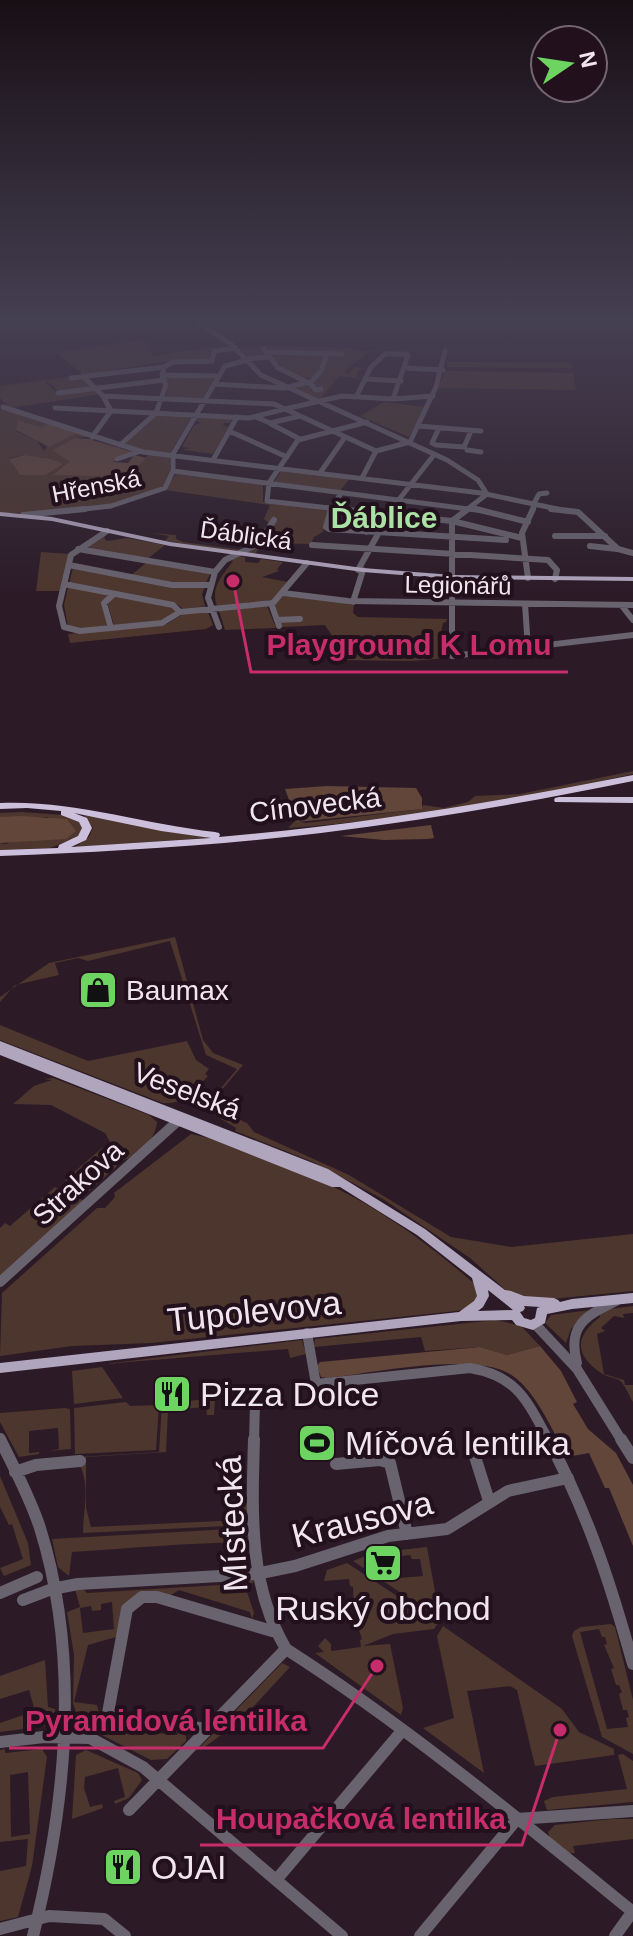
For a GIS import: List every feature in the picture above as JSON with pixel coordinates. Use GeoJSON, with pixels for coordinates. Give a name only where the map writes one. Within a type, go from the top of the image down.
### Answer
{"type":"FeatureCollection","features":[{"type":"Feature","properties":{"kind":"highway","name":"Cínovecká"},"geometry":{"type":"LineString","coordinates":[[0,858],[20,853],[266,836],[376,823],[633,778]]}},
{"type":"Feature","properties":{"kind":"highway","name":"Cínovecká"},"geometry":{"type":"LineString","coordinates":[[0,858],[76,857],[321,836],[559,800],[633,785]]}},
{"type":"Feature","properties":{"kind":"highway"},"geometry":{"type":"LineString","coordinates":[[559,800],[633,800]]}},
{"type":"Feature","properties":{"kind":"highway"},"geometry":{"type":"LineString","coordinates":[[0,808],[61,806],[184,832],[266,836]]}},
{"type":"Feature","properties":{"kind":"highway"},"geometry":{"type":"LineString","coordinates":[[0,808],[54,811],[83,820],[87,828],[84,836],[64,847],[20,853]]}},
{"type":"Feature","properties":{"kind":"main road","name":"Ďáblická"},"geometry":{"type":"LineString","coordinates":[[0,514],[23,515],[170,544],[361,570],[453,577],[633,579]]}},
{"type":"Feature","properties":{"kind":"main road","name":"Veselská"},"geometry":{"type":"LineString","coordinates":[[0,1044],[40,1063],[314,1167],[403,1219],[476,1272],[517,1311]]}},
{"type":"Feature","properties":{"kind":"main road","name":"Veselská"},"geometry":{"type":"LineString","coordinates":[[0,1051],[40,1063]]}},
{"type":"Feature","properties":{"kind":"main road"},"geometry":{"type":"LineString","coordinates":[[461,1316],[479,1304],[483,1296],[476,1272]]}},
{"type":"Feature","properties":{"kind":"main road"},"geometry":{"type":"LineString","coordinates":[[495,1288],[522,1301],[572,1304],[627,1299]]}},
{"type":"Feature","properties":{"kind":"main road"},"geometry":{"type":"LineString","coordinates":[[517,1311],[522,1323],[572,1304]]}},
{"type":"Feature","properties":{"kind":"main road","name":"Tupolevova"},"geometry":{"type":"LineString","coordinates":[[0,1368],[517,1311]]}},
{"type":"Feature","properties":{"kind":"street"},"geometry":{"type":"LineString","coordinates":[[25,413],[143,452],[487,494],[535,506],[581,512],[618,549]]}},
{"type":"Feature","properties":{"kind":"street"},"geometry":{"type":"LineString","coordinates":[[45,419],[50,413]]}},
{"type":"Feature","properties":{"kind":"street"},"geometry":{"type":"LineString","coordinates":[[92,437],[109,413]]}},
{"type":"Feature","properties":{"kind":"street"},"geometry":{"type":"LineString","coordinates":[[120,445],[156,413]]}},
{"type":"Feature","properties":{"kind":"street"},"geometry":{"type":"LineString","coordinates":[[163,413],[237,417],[269,413]]}},
{"type":"Feature","properties":{"kind":"street"},"geometry":{"type":"LineString","coordinates":[[294,413],[376,451],[410,442],[424,413]]}},
{"type":"Feature","properties":{"kind":"street"},"geometry":{"type":"LineString","coordinates":[[348,413],[410,442],[476,478],[487,494]]}},
{"type":"Feature","properties":{"kind":"street","name":"Hřenská"},"geometry":{"type":"LineString","coordinates":[[23,515],[56,515],[111,506],[152,494],[167,486],[173,471],[173,456],[196,415]]}},
{"type":"Feature","properties":{"kind":"street"},"geometry":{"type":"LineString","coordinates":[[270,423],[300,416]]}},
{"type":"Feature","properties":{"kind":"street"},"geometry":{"type":"LineString","coordinates":[[213,460],[237,417]]}},
{"type":"Feature","properties":{"kind":"street"},"geometry":{"type":"LineString","coordinates":[[256,417],[300,439]]}},
{"type":"Feature","properties":{"kind":"street"},"geometry":{"type":"LineString","coordinates":[[367,422],[300,439],[269,484],[267,501],[452,521],[523,539]]}},
{"type":"Feature","properties":{"kind":"street"},"geometry":{"type":"LineString","coordinates":[[418,426],[481,431]]}},
{"type":"Feature","properties":{"kind":"street"},"geometry":{"type":"LineString","coordinates":[[439,428],[433,444],[481,452]]}},
{"type":"Feature","properties":{"kind":"street"},"geometry":{"type":"LineString","coordinates":[[229,431],[287,457]]}},
{"type":"Feature","properties":{"kind":"street"},"geometry":{"type":"LineString","coordinates":[[465,449],[471,431]]}},
{"type":"Feature","properties":{"kind":"street"},"geometry":{"type":"LineString","coordinates":[[320,473],[345,437]]}},
{"type":"Feature","properties":{"kind":"street"},"geometry":{"type":"LineString","coordinates":[[362,478],[376,451]]}},
{"type":"Feature","properties":{"kind":"street"},"geometry":{"type":"LineString","coordinates":[[117,459],[143,452]]}},
{"type":"Feature","properties":{"kind":"street"},"geometry":{"type":"LineString","coordinates":[[387,514],[433,456]]}},
{"type":"Feature","properties":{"kind":"street"},"geometry":{"type":"LineString","coordinates":[[173,471],[470,507],[530,519]]}},
{"type":"Feature","properties":{"kind":"street"},"geometry":{"type":"LineString","coordinates":[[341,493],[331,508],[326,527],[452,539],[523,539]]}},
{"type":"Feature","properties":{"kind":"street"},"geometry":{"type":"LineString","coordinates":[[528,578],[523,539],[539,494],[547,493]]}},
{"type":"Feature","properties":{"kind":"street"},"geometry":{"type":"LineString","coordinates":[[452,521],[487,494]]}},
{"type":"Feature","properties":{"kind":"street"},"geometry":{"type":"LineString","coordinates":[[366,532],[377,513]]}},
{"type":"Feature","properties":{"kind":"street"},"geometry":{"type":"LineString","coordinates":[[219,627],[208,598],[215,572],[225,560],[258,544],[274,520]]}},
{"type":"Feature","properties":{"kind":"street"},"geometry":{"type":"LineString","coordinates":[[452,521],[452,656],[633,635]]}},
{"type":"Feature","properties":{"kind":"street"},"geometry":{"type":"LineString","coordinates":[[107,531],[71,555],[59,606],[64,627],[71,630],[162,623],[180,612],[272,603],[307,563]]}},
{"type":"Feature","properties":{"kind":"street"},"geometry":{"type":"LineString","coordinates":[[353,602],[361,570],[378,534]]}},
{"type":"Feature","properties":{"kind":"street"},"geometry":{"type":"LineString","coordinates":[[555,536],[605,536]]}},
{"type":"Feature","properties":{"kind":"street"},"geometry":{"type":"LineString","coordinates":[[312,545],[548,560],[557,570],[555,579]]}},
{"type":"Feature","properties":{"kind":"street"},"geometry":{"type":"LineString","coordinates":[[590,546],[633,553]]}},
{"type":"Feature","properties":{"kind":"street"},"geometry":{"type":"LineString","coordinates":[[78,549],[215,572]]}},
{"type":"Feature","properties":{"kind":"street"},"geometry":{"type":"LineString","coordinates":[[69,565],[172,585],[211,585]]}},
{"type":"Feature","properties":{"kind":"street"},"geometry":{"type":"LineString","coordinates":[[64,584],[173,605],[180,612]]}},
{"type":"Feature","properties":{"kind":"street","name":"Legionářů"},"geometry":{"type":"LineString","coordinates":[[283,593],[353,602],[633,605]]}},
{"type":"Feature","properties":{"kind":"street"},"geometry":{"type":"LineString","coordinates":[[111,628],[104,603],[114,594]]}},
{"type":"Feature","properties":{"kind":"street"},"geometry":{"type":"LineString","coordinates":[[272,603],[278,623],[300,619]]}},
{"type":"Feature","properties":{"kind":"street"},"geometry":{"type":"LineString","coordinates":[[525,604],[528,648]]}},
{"type":"Feature","properties":{"kind":"street"},"geometry":{"type":"LineString","coordinates":[[622,606],[633,620]]}},
{"type":"Feature","properties":{"kind":"street","name":"Strakova"},"geometry":{"type":"LineString","coordinates":[[0,1282],[181,1118]]}},
{"type":"Feature","properties":{"kind":"street"},"geometry":{"type":"LineString","coordinates":[[581,1375],[571,1346],[575,1330],[602,1308],[627,1299]]}},
{"type":"Feature","properties":{"kind":"street"},"geometry":{"type":"LineString","coordinates":[[538,1318],[581,1375],[633,1458]]}},
{"type":"Feature","properties":{"kind":"street"},"geometry":{"type":"LineString","coordinates":[[307,1333],[316,1384],[470,1368],[505,1377],[522,1394],[568,1478],[609,1577],[633,1664]]}},
{"type":"Feature","properties":{"kind":"street","name":"Místecká"},"geometry":{"type":"LineString","coordinates":[[255,1404],[256,1574],[272,1631],[286,1649],[322,1672],[517,1819],[633,1911]]}},
{"type":"Feature","properties":{"kind":"street"},"geometry":{"type":"LineString","coordinates":[[0,1438],[42,1536],[61,1658],[65,1737],[44,1918],[33,1936]]}},
{"type":"Feature","properties":{"kind":"street"},"geometry":{"type":"LineString","coordinates":[[471,1444],[489,1501]]}},
{"type":"Feature","properties":{"kind":"street"},"geometry":{"type":"LineString","coordinates":[[336,1464],[380,1460],[390,1463],[407,1534]]}},
{"type":"Feature","properties":{"kind":"street"},"geometry":{"type":"LineString","coordinates":[[15,1472],[36,1465],[80,1461]]}},
{"type":"Feature","properties":{"kind":"street","name":"Krausova"},"geometry":{"type":"LineString","coordinates":[[23,1600],[52,1589],[78,1584],[256,1574],[295,1566],[388,1536],[447,1529],[508,1491],[568,1478]]}},
{"type":"Feature","properties":{"kind":"street"},"geometry":{"type":"LineString","coordinates":[[0,1593],[37,1577]]}},
{"type":"Feature","properties":{"kind":"street"},"geometry":{"type":"LineString","coordinates":[[208,1729],[114,1718],[108,1713],[127,1609],[142,1597],[157,1597],[272,1631]]}},
{"type":"Feature","properties":{"kind":"street"},"geometry":{"type":"LineString","coordinates":[[129,1810],[286,1649]]}},
{"type":"Feature","properties":{"kind":"street"},"geometry":{"type":"LineString","coordinates":[[277,1879],[401,1732]]}},
{"type":"Feature","properties":{"kind":"street"},"geometry":{"type":"LineString","coordinates":[[0,1742],[90,1738],[159,1778],[342,1936]]}},
{"type":"Feature","properties":{"kind":"street"},"geometry":{"type":"LineString","coordinates":[[420,1936],[517,1819],[633,1811]]}},
{"type":"Feature","properties":{"kind":"street"},"geometry":{"type":"LineString","coordinates":[[615,1936],[633,1911]]}},
{"type":"Feature","properties":{"kind":"street"},"geometry":{"type":"LineString","coordinates":[[0,1929],[44,1918],[104,1919],[125,1936]]}},
{"type":"Feature","properties":{"kind":"shaded area"},"geometry":{"type":"Polygon","coordinates":[[[0,413],[25,413],[48,425],[41,427],[18,420],[16,431],[37,441],[44,451],[47,447],[40,442],[49,447],[78,432],[89,437],[74,438],[54,450],[69,462],[53,474],[132,477],[134,470],[149,454],[170,456],[169,478],[153,493],[111,504],[0,513],[0,413]],[[24,455],[9,458],[20,475],[46,475],[62,464],[52,459],[24,455]]]}},
{"type":"Feature","properties":{"kind":"shaded area"},"geometry":{"type":"Polygon","coordinates":[[[365,413],[422,413],[409,437],[360,416],[365,413]]]}},
{"type":"Feature","properties":{"kind":"shaded area"},"geometry":{"type":"Polygon","coordinates":[[[157,414],[192,416],[170,453],[140,450],[124,444],[157,414]]]}},
{"type":"Feature","properties":{"kind":"shaded area"},"geometry":{"type":"Polygon","coordinates":[[[198,416],[232,418],[230,423],[224,423],[223,426],[228,427],[213,454],[182,450],[190,448],[182,447],[194,425],[201,423],[196,421],[198,416]]]}},
{"type":"Feature","properties":{"kind":"shaded area"},"geometry":{"type":"Polygon","coordinates":[[[35,418],[77,433],[49,447],[16,430],[18,420],[41,427],[47,425],[35,418]]]}},
{"type":"Feature","properties":{"kind":"shaded area"},"geometry":{"type":"Polygon","coordinates":[[[74,438],[89,439],[133,452],[114,462],[128,463],[134,455],[146,458],[134,470],[133,477],[52,475],[69,462],[53,450],[74,438]]]}},
{"type":"Feature","properties":{"kind":"shaded area"},"geometry":{"type":"Polygon","coordinates":[[[25,455],[63,464],[46,475],[20,475],[9,459],[25,455]]]}},
{"type":"Feature","properties":{"kind":"shaded area"},"geometry":{"type":"Polygon","coordinates":[[[282,470],[350,478],[340,491],[274,482],[282,470]]]}},
{"type":"Feature","properties":{"kind":"shaded area"},"geometry":{"type":"Polygon","coordinates":[[[176,474],[263,484],[263,502],[328,510],[323,532],[314,537],[311,544],[265,543],[254,554],[165,541],[169,536],[151,533],[176,535],[176,539],[183,542],[242,550],[250,547],[246,544],[256,543],[269,523],[264,519],[270,505],[165,490],[176,474]]]}},
{"type":"Feature","properties":{"kind":"shaded area"},"geometry":{"type":"Polygon","coordinates":[[[107,534],[104,538],[107,541],[127,538],[165,545],[146,560],[83,549],[107,534]]]}},
{"type":"Feature","properties":{"kind":"shaded area"},"geometry":{"type":"Polygon","coordinates":[[[41,552],[69,554],[60,591],[36,591],[41,552]]]}},
{"type":"Feature","properties":{"kind":"shaded area"},"geometry":{"type":"Polygon","coordinates":[[[238,556],[245,557],[245,562],[258,563],[261,559],[283,562],[277,569],[279,571],[262,577],[288,582],[273,600],[217,606],[215,593],[219,582],[231,560],[238,556]]]}},
{"type":"Feature","properties":{"kind":"shaded area"},"geometry":{"type":"Polygon","coordinates":[[[146,563],[210,574],[206,583],[173,584],[130,576],[146,563]]]}},
{"type":"Feature","properties":{"kind":"shaded area"},"geometry":{"type":"Polygon","coordinates":[[[73,568],[171,586],[205,587],[202,594],[205,606],[183,609],[178,605],[69,584],[73,568]]]}},
{"type":"Feature","properties":{"kind":"shaded area"},"geometry":{"type":"Polygon","coordinates":[[[68,587],[110,595],[101,602],[108,625],[82,629],[68,627],[64,605],[68,587]]]}},
{"type":"Feature","properties":{"kind":"shaded area"},"geometry":{"type":"Polygon","coordinates":[[[115,596],[173,606],[177,611],[164,620],[114,625],[107,602],[115,596]]]}},
{"type":"Feature","properties":{"kind":"shaded area"},"geometry":{"type":"Polygon","coordinates":[[[283,596],[354,604],[353,613],[358,617],[447,619],[440,638],[446,639],[445,658],[339,660],[341,643],[337,643],[325,625],[282,627],[274,605],[283,596]]]}},
{"type":"Feature","properties":{"kind":"shaded area"},"geometry":{"type":"Polygon","coordinates":[[[267,606],[276,628],[225,630],[219,611],[267,606]]]}},
{"type":"Feature","properties":{"kind":"shaded area"},"geometry":{"type":"Polygon","coordinates":[[[208,612],[213,625],[206,629],[70,643],[68,634],[167,624],[183,614],[208,612]]]}},
{"type":"Feature","properties":{"kind":"shaded area"},"geometry":{"type":"Polygon","coordinates":[[[633,771],[633,774],[461,808],[288,828],[295,821],[306,823],[421,809],[423,805],[444,808],[468,802],[475,796],[520,794],[633,771]]]}},
{"type":"Feature","properties":{"kind":"shaded area"},"geometry":{"type":"Polygon","coordinates":[[[327,786],[416,788],[422,798],[422,809],[297,822],[285,789],[327,786]]]}},
{"type":"Feature","properties":{"kind":"shaded area"},"geometry":{"type":"Polygon","coordinates":[[[0,813],[65,815],[83,823],[82,836],[50,848],[0,850],[0,843],[6,844],[49,817],[0,817],[0,813]]]}},
{"type":"Feature","properties":{"kind":"shaded area"},"geometry":{"type":"Polygon","coordinates":[[[83,815],[207,838],[75,847],[89,837],[93,828],[83,815]]]}},
{"type":"Feature","properties":{"kind":"shaded area"},"geometry":{"type":"Polygon","coordinates":[[[0,817],[67,819],[76,831],[66,839],[0,843],[0,817]]]}},
{"type":"Feature","properties":{"kind":"shaded area"},"geometry":{"type":"Polygon","coordinates":[[[431,825],[434,838],[427,839],[384,840],[341,836],[431,825]]]}},
{"type":"Feature","properties":{"kind":"shaded area"},"geometry":{"type":"Polygon","coordinates":[[[175,937],[203,1040],[213,1053],[243,1065],[220,1092],[220,1101],[233,1117],[247,1123],[254,1132],[349,1175],[451,1237],[511,1247],[633,1234],[633,1291],[541,1300],[508,1292],[470,1258],[383,1199],[313,1162],[235,1131],[236,1128],[211,1113],[211,1100],[237,1069],[206,1055],[170,941],[88,961],[78,958],[55,963],[59,975],[18,984],[49,963],[175,937]]]}},
{"type":"Feature","properties":{"kind":"shaded area"},"geometry":{"type":"Polygon","coordinates":[[[0,1025],[88,1061],[187,1041],[196,1060],[209,1069],[205,1074],[208,1076],[183,1099],[163,1103],[0,1040],[0,1025]]]}},
{"type":"Feature","properties":{"kind":"shaded area"},"geometry":{"type":"Polygon","coordinates":[[[53,1078],[149,1115],[157,1122],[150,1140],[141,1151],[123,1160],[105,1133],[51,1105],[13,1104],[34,1086],[52,1080],[43,1079],[53,1078]]]}},
{"type":"Feature","properties":{"kind":"shaded area"},"geometry":{"type":"Polygon","coordinates":[[[191,1134],[209,1138],[329,1185],[368,1205],[424,1243],[476,1285],[478,1300],[466,1309],[456,1311],[151,1343],[72,1346],[0,1356],[2,1293],[97,1208],[105,1208],[115,1197],[114,1193],[191,1134]]]}},
{"type":"Feature","properties":{"kind":"shaded area"},"geometry":{"type":"Polygon","coordinates":[[[102,1148],[117,1166],[89,1191],[65,1180],[102,1148]]]}},
{"type":"Feature","properties":{"kind":"shaded area"},"geometry":{"type":"Polygon","coordinates":[[[55,1187],[84,1201],[0,1277],[0,1228],[5,1223],[10,1226],[55,1187]]]}},
{"type":"Feature","properties":{"kind":"shaded area"},"geometry":{"type":"Polygon","coordinates":[[[633,1306],[633,1313],[623,1314],[624,1318],[614,1316],[601,1328],[605,1331],[597,1334],[604,1374],[624,1380],[625,1385],[633,1385],[633,1402],[621,1382],[603,1374],[592,1366],[581,1345],[586,1331],[600,1317],[599,1313],[633,1306]]]}},
{"type":"Feature","properties":{"kind":"shaded area"},"geometry":{"type":"Polygon","coordinates":[[[591,1310],[571,1329],[566,1343],[545,1323],[551,1315],[591,1310]]]}},
{"type":"Feature","properties":{"kind":"shaded area"},"geometry":{"type":"Polygon","coordinates":[[[496,1320],[521,1326],[540,1346],[507,1355],[480,1347],[425,1351],[421,1337],[314,1347],[315,1339],[496,1320]]]}},
{"type":"Feature","properties":{"kind":"shaded area"},"geometry":{"type":"Polygon","coordinates":[[[302,1340],[306,1354],[290,1358],[288,1349],[104,1364],[302,1340]]]}},
{"type":"Feature","properties":{"kind":"shaded area"},"geometry":{"type":"Polygon","coordinates":[[[540,1346],[561,1371],[577,1402],[573,1404],[588,1429],[616,1453],[633,1485],[633,1546],[609,1488],[605,1488],[589,1453],[567,1457],[530,1392],[513,1376],[496,1368],[449,1364],[327,1378],[321,1377],[317,1366],[320,1362],[480,1347],[507,1355],[540,1346]]]}},
{"type":"Feature","properties":{"kind":"shaded area"},"geometry":{"type":"Polygon","coordinates":[[[102,1367],[123,1398],[74,1404],[72,1371],[102,1367]]]}},
{"type":"Feature","properties":{"kind":"shaded area"},"geometry":{"type":"Polygon","coordinates":[[[215,1398],[214,1415],[207,1415],[206,1407],[168,1410],[166,1452],[86,1457],[86,1495],[84,1477],[76,1458],[78,1457],[159,1452],[162,1404],[215,1398]]]}},
{"type":"Feature","properties":{"kind":"shaded area"},"geometry":{"type":"Polygon","coordinates":[[[126,1402],[130,1406],[159,1405],[156,1450],[75,1454],[74,1408],[126,1402]]]}},
{"type":"Feature","properties":{"kind":"shaded area"},"geometry":{"type":"Polygon","coordinates":[[[70,1409],[71,1449],[49,1451],[59,1449],[58,1428],[29,1431],[29,1453],[39,1454],[19,1457],[0,1422],[0,1413],[70,1409]]]}},
{"type":"Feature","properties":{"kind":"shaded area","name":"Míčová lentilka"},"geometry":{"type":"Polygon","coordinates":[[[317,1429],[327,1433],[331,1443],[327,1453],[317,1457],[307,1453],[303,1443],[307,1433],[317,1429]]]}},
{"type":"Feature","properties":{"kind":"shaded area"},"geometry":{"type":"Polygon","coordinates":[[[0,1476],[28,1543],[31,1565],[4,1576],[0,1568],[23,1559],[12,1524],[9,1525],[0,1507],[0,1476]]]}},
{"type":"Feature","properties":{"kind":"shaded area"},"geometry":{"type":"Polygon","coordinates":[[[86,1495],[91,1527],[241,1520],[241,1510],[230,1510],[230,1500],[248,1501],[248,1525],[83,1533],[86,1495]]]}},
{"type":"Feature","properties":{"kind":"shaded area"},"geometry":{"type":"Polygon","coordinates":[[[248,1528],[247,1542],[72,1552],[69,1576],[58,1567],[52,1539],[248,1528]]]}},
{"type":"Feature","properties":{"kind":"shaded area"},"geometry":{"type":"Polygon","coordinates":[[[427,1547],[440,1619],[353,1561],[373,1553],[427,1547]],[[410,1555],[378,1559],[380,1575],[389,1575],[389,1579],[423,1576],[420,1559],[412,1559],[410,1555]]]}},
{"type":"Feature","properties":{"kind":"shaded area"},"geometry":{"type":"Polygon","coordinates":[[[347,1563],[438,1623],[434,1629],[393,1634],[363,1646],[390,1644],[403,1708],[401,1715],[315,1653],[324,1652],[318,1646],[325,1638],[331,1644],[331,1651],[361,1647],[357,1609],[354,1609],[353,1587],[349,1579],[324,1581],[327,1570],[347,1563]]]}},
{"type":"Feature","properties":{"kind":"shaded area"},"geometry":{"type":"Polygon","coordinates":[[[250,1578],[254,1582],[245,1586],[254,1613],[252,1619],[250,1612],[179,1590],[171,1595],[140,1596],[116,1637],[88,1645],[74,1702],[97,1705],[101,1720],[128,1727],[128,1730],[177,1735],[179,1731],[186,1736],[186,1741],[167,1759],[151,1760],[94,1731],[78,1718],[73,1703],[74,1655],[67,1612],[80,1607],[75,1589],[82,1588],[87,1593],[236,1584],[250,1578]],[[112,1602],[101,1604],[101,1610],[92,1611],[91,1606],[80,1608],[83,1633],[114,1629],[112,1602]]]}},
{"type":"Feature","properties":{"kind":"shaded area"},"geometry":{"type":"Polygon","coordinates":[[[611,1624],[615,1627],[633,1700],[633,1754],[602,1737],[572,1636],[581,1627],[611,1624]],[[599,1629],[580,1632],[607,1729],[628,1727],[626,1718],[629,1717],[627,1710],[623,1710],[619,1694],[622,1692],[616,1685],[611,1669],[614,1668],[604,1645],[607,1644],[605,1637],[599,1629]]]}},
{"type":"Feature","properties":{"kind":"shaded area"},"geometry":{"type":"Polygon","coordinates":[[[443,1626],[562,1709],[579,1732],[614,1749],[614,1755],[535,1766],[517,1690],[510,1686],[467,1691],[484,1773],[423,1728],[454,1718],[437,1636],[443,1626]]]}},
{"type":"Feature","properties":{"kind":"shaded area"},"geometry":{"type":"Polygon","coordinates":[[[45,1660],[48,1707],[55,1709],[56,1716],[47,1726],[0,1732],[0,1723],[35,1711],[29,1690],[0,1699],[0,1676],[45,1660]]]}},
{"type":"Feature","properties":{"kind":"shaded area"},"geometry":{"type":"Polygon","coordinates":[[[282,1663],[290,1667],[240,1721],[202,1749],[200,1747],[282,1663]]]}},
{"type":"Feature","properties":{"kind":"shaded area"},"geometry":{"type":"Polygon","coordinates":[[[5,1749],[5,1753],[42,1749],[47,1757],[32,1866],[18,1917],[0,1921],[0,1871],[26,1866],[28,1839],[0,1842],[0,1750],[5,1749]],[[28,1772],[10,1775],[11,1837],[30,1834],[28,1772]]]}},
{"type":"Feature","properties":{"kind":"shaded area"},"geometry":{"type":"Polygon","coordinates":[[[86,1750],[138,1773],[142,1780],[129,1798],[115,1804],[114,1801],[125,1797],[118,1768],[85,1777],[84,1788],[90,1807],[102,1804],[103,1808],[72,1819],[76,1755],[86,1750]]]}},
{"type":"Feature","properties":{"kind":"shaded area"},"geometry":{"type":"Polygon","coordinates":[[[623,1754],[633,1761],[633,1802],[547,1810],[544,1801],[553,1797],[627,1789],[618,1755],[623,1754]]]}},
{"type":"Feature","properties":{"kind":"shaded area"},"geometry":{"type":"Polygon","coordinates":[[[633,1819],[633,1839],[573,1846],[575,1853],[569,1853],[551,1842],[548,1832],[555,1825],[633,1819]]]}},
{"type":"Feature","properties":{"kind":"place","name":"Playground K Lomu"},"geometry":{"type":"Point","coordinates":[233,581]}},
{"type":"Feature","properties":{"kind":"place","name":"Baumax"},"geometry":{"type":"Point","coordinates":[98,990]}},
{"type":"Feature","properties":{"kind":"place","name":"Pizza Dolce"},"geometry":{"type":"Point","coordinates":[172,1394]}},
{"type":"Feature","properties":{"kind":"place","name":"Míčová lentilka"},"geometry":{"type":"Point","coordinates":[317,1443]}},
{"type":"Feature","properties":{"kind":"place","name":"Ruský obchod"},"geometry":{"type":"Point","coordinates":[383,1563]}},
{"type":"Feature","properties":{"kind":"place","name":"Pyramidová lentilka"},"geometry":{"type":"Point","coordinates":[377,1666]}},
{"type":"Feature","properties":{"kind":"place","name":"Houpačková lentilka"},"geometry":{"type":"Point","coordinates":[560,1730]}},
{"type":"Feature","properties":{"kind":"place","name":"OJAI"},"geometry":{"type":"Point","coordinates":[123,1867]}},
{"type":"Feature","properties":{"kind":"district","name":"Ďáblice"},"geometry":{"type":"Point","coordinates":[384,517]}}]}
